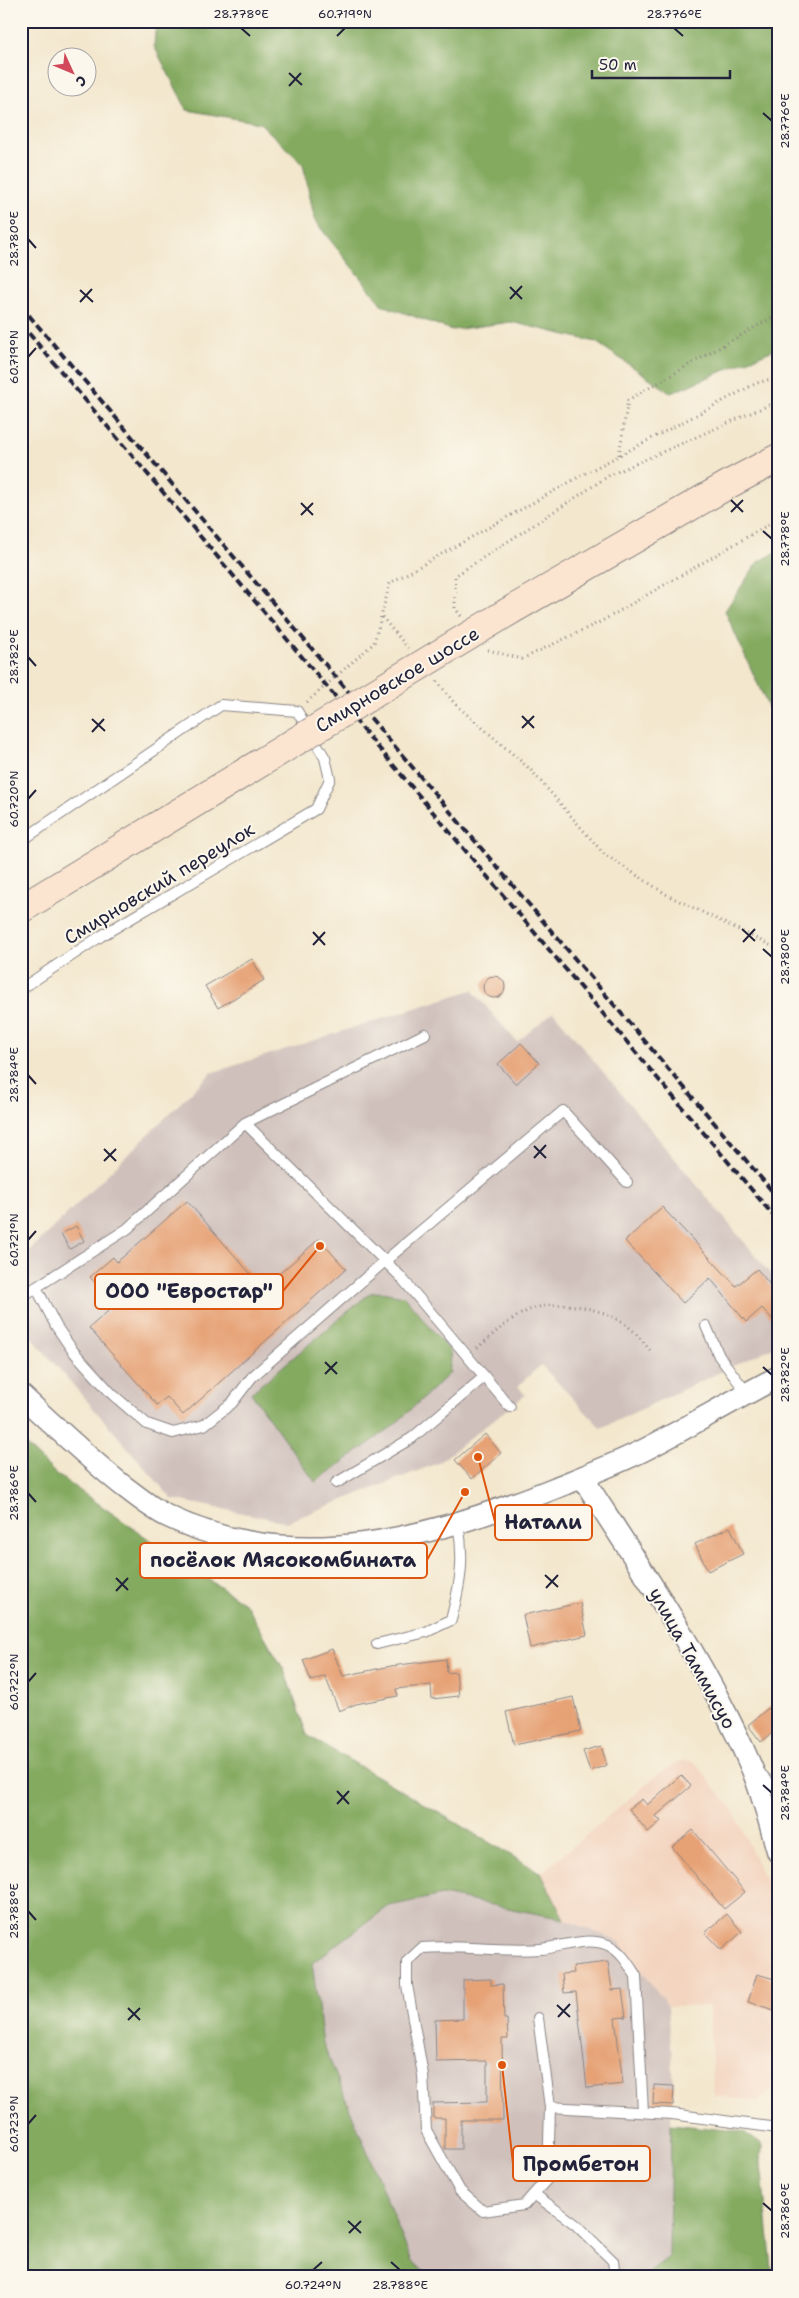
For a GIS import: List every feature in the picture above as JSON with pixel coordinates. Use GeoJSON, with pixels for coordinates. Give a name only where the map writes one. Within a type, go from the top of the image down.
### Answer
{"type":"FeatureCollection","features":[{"type":"Feature","properties":{"kind":"main road","name":"Смирновское шоссе"},"geometry":{"type":"LineString","coordinates":[[21,909],[508,612],[731,483],[778,458]]}},
{"type":"Feature","properties":{"kind":"street"},"geometry":{"type":"LineString","coordinates":[[21,1395],[96,1464],[141,1500],[166,1515],[204,1531],[242,1542],[334,1546],[369,1544],[407,1538],[458,1524],[582,1477],[643,1450],[778,1377]]}},
{"type":"Feature","properties":{"kind":"street","name":"улица Таммисуо"},"geometry":{"type":"LineString","coordinates":[[582,1477],[670,1614],[750,1762],[778,1852]]}},
{"type":"Feature","properties":{"kind":"lane"},"geometry":{"type":"LineString","coordinates":[[21,842],[222,706],[296,711]]}},
{"type":"Feature","properties":{"kind":"lane","name":"Смирновский переулок"},"geometry":{"type":"LineString","coordinates":[[21,989],[101,936],[316,809],[330,779],[325,758],[296,711]]}},
{"type":"Feature","properties":{"kind":"lane"},"geometry":{"type":"LineString","coordinates":[[21,1297],[128,1229],[245,1123],[425,1034]]}},
{"type":"Feature","properties":{"kind":"lane"},"geometry":{"type":"LineString","coordinates":[[36,1287],[64,1338],[112,1394],[147,1424],[173,1433],[204,1425],[232,1403],[252,1377],[385,1261],[563,1111],[627,1182]]}},
{"type":"Feature","properties":{"kind":"lane"},"geometry":{"type":"LineString","coordinates":[[245,1123],[385,1261],[510,1407]]}},
{"type":"Feature","properties":{"kind":"lane"},"geometry":{"type":"LineString","coordinates":[[706,1326],[719,1356],[747,1393]]}},
{"type":"Feature","properties":{"kind":"lane"},"geometry":{"type":"LineString","coordinates":[[336,1483],[412,1438],[484,1377]]}},
{"type":"Feature","properties":{"kind":"lane"},"geometry":{"type":"LineString","coordinates":[[377,1644],[426,1632],[451,1620],[461,1579],[463,1549],[458,1524]]}},
{"type":"Feature","properties":{"kind":"lane"},"geometry":{"type":"LineString","coordinates":[[750,1762],[778,1792]]}},
{"type":"Feature","properties":{"kind":"lane"},"geometry":{"type":"LineString","coordinates":[[538,2018],[550,2107],[548,2178],[524,2205],[483,2211],[460,2191],[426,2130],[423,2075],[407,1986],[408,1962],[422,1948],[453,1946],[540,1949],[586,1942],[608,1946],[624,1958],[636,1976],[643,2112]]}},
{"type":"Feature","properties":{"kind":"lane"},"geometry":{"type":"LineString","coordinates":[[550,2107],[643,2112],[778,2128]]}},
{"type":"Feature","properties":{"kind":"lane"},"geometry":{"type":"LineString","coordinates":[[534,2194],[575,2224],[613,2261],[615,2277]]}},
{"type":"Feature","properties":{"kind":"path"},"geometry":{"type":"LineString","coordinates":[[619,455],[628,400],[778,314]]}},
{"type":"Feature","properties":{"kind":"path"},"geometry":{"type":"LineString","coordinates":[[296,711],[374,643],[390,583],[619,455],[757,383],[778,377]]}},
{"type":"Feature","properties":{"kind":"path"},"geometry":{"type":"LineString","coordinates":[[381,616],[412,653]]}},
{"type":"Feature","properties":{"kind":"path"},"geometry":{"type":"LineString","coordinates":[[431,674],[456,704],[530,769],[604,854],[669,896],[778,949]]}},
{"type":"Feature","properties":{"kind":"path"},"geometry":{"type":"LineString","coordinates":[[467,1356],[508,1322],[528,1310],[559,1305],[589,1307],[626,1324],[650,1350]]}},
{"type":"Feature","properties":{"kind":"shaded area"},"geometry":{"type":"Polygon","coordinates":[[[472,990],[517,1042],[553,1012],[556,1015],[778,1283],[778,1345],[601,1428],[541,1365],[518,1386],[525,1395],[438,1463],[287,1522],[172,1499],[21,1325],[21,1259],[211,1073],[472,990]]]}},
{"type":"Feature","properties":{"kind":"shaded area"},"geometry":{"type":"Polygon","coordinates":[[[683,1760],[695,1762],[733,1810],[772,1894],[778,1926],[778,2062],[771,2091],[759,2101],[714,2096],[709,2006],[668,2006],[620,1942],[564,1919],[541,1873],[657,1775],[683,1760]]]}},
{"type":"Feature","properties":{"kind":"shaded area"},"geometry":{"type":"Polygon","coordinates":[[[442,1895],[564,1919],[620,1942],[668,2006],[674,2086],[671,2124],[669,2257],[647,2274],[647,2277],[434,2277],[412,2262],[323,2043],[312,1963],[389,1906],[442,1895]]]}},
{"type":"Feature","properties":{"kind":"green space"},"geometry":{"type":"Polygon","coordinates":[[[156,21],[778,21],[778,348],[671,393],[596,342],[511,322],[452,330],[382,305],[315,221],[303,164],[260,123],[187,110],[154,46],[156,21]]]}},
{"type":"Feature","properties":{"kind":"green space"},"geometry":{"type":"Polygon","coordinates":[[[778,551],[778,729],[725,611],[757,563],[778,551]]]}},
{"type":"Feature","properties":{"kind":"green space"},"geometry":{"type":"Polygon","coordinates":[[[381,1292],[404,1296],[449,1350],[451,1357],[449,1374],[392,1427],[315,1482],[251,1393],[370,1293],[381,1292]]]}},
{"type":"Feature","properties":{"kind":"green space"},"geometry":{"type":"Polygon","coordinates":[[[21,1441],[56,1474],[180,1561],[246,1604],[284,1670],[307,1735],[541,1873],[564,1919],[442,1895],[389,1906],[312,1963],[323,2043],[412,2262],[434,2277],[21,2277],[21,1441]]]}},
{"type":"Feature","properties":{"kind":"green space"},"geometry":{"type":"Polygon","coordinates":[[[671,2124],[744,2132],[762,2145],[761,2164],[773,2277],[647,2277],[646,2274],[669,2257],[671,2124]]]}},
{"type":"Feature","properties":{"kind":"building"},"geometry":{"type":"Polygon","coordinates":[[[252,959],[264,980],[218,1008],[205,986],[252,959]]]}},
{"type":"Feature","properties":{"kind":"building"},"geometry":{"type":"Polygon","coordinates":[[[494,976],[504,983],[505,987],[498,997],[494,998],[484,991],[483,987],[490,977],[494,976]]]}},
{"type":"Feature","properties":{"kind":"building"},"geometry":{"type":"Polygon","coordinates":[[[521,1043],[539,1063],[516,1084],[498,1064],[521,1043]]]}},
{"type":"Feature","properties":{"kind":"building"},"geometry":{"type":"Polygon","coordinates":[[[187,1201],[263,1288],[319,1239],[346,1269],[183,1415],[167,1397],[157,1405],[89,1328],[115,1305],[90,1277],[113,1257],[117,1262],[187,1201]]]}},
{"type":"Feature","properties":{"kind":"building"},"geometry":{"type":"Polygon","coordinates":[[[662,1207],[736,1286],[757,1269],[778,1294],[778,1325],[762,1308],[746,1322],[710,1278],[683,1303],[625,1241],[662,1207]]]}},
{"type":"Feature","properties":{"kind":"building"},"geometry":{"type":"Polygon","coordinates":[[[76,1226],[84,1241],[70,1249],[61,1234],[76,1226]]]}},
{"type":"Feature","properties":{"kind":"building"},"geometry":{"type":"Polygon","coordinates":[[[485,1434],[501,1453],[472,1479],[455,1460],[485,1434]]]}},
{"type":"Feature","properties":{"kind":"building"},"geometry":{"type":"Polygon","coordinates":[[[730,1527],[743,1554],[708,1571],[695,1544],[730,1527]]]}},
{"type":"Feature","properties":{"kind":"building"},"geometry":{"type":"Polygon","coordinates":[[[580,1603],[587,1635],[530,1648],[523,1615],[580,1603]]]}},
{"type":"Feature","properties":{"kind":"building"},"geometry":{"type":"Polygon","coordinates":[[[332,1649],[343,1676],[391,1666],[446,1659],[447,1673],[456,1672],[459,1696],[432,1699],[431,1685],[396,1689],[398,1696],[356,1704],[339,1711],[325,1676],[311,1681],[303,1660],[332,1649]]]}},
{"type":"Feature","properties":{"kind":"building"},"geometry":{"type":"Polygon","coordinates":[[[573,1697],[581,1731],[514,1745],[506,1712],[573,1697]]]}},
{"type":"Feature","properties":{"kind":"building"},"geometry":{"type":"Polygon","coordinates":[[[778,1700],[778,1729],[761,1742],[748,1725],[778,1700]]]}},
{"type":"Feature","properties":{"kind":"building"},"geometry":{"type":"Polygon","coordinates":[[[601,1746],[607,1765],[590,1771],[583,1751],[601,1746]]]}},
{"type":"Feature","properties":{"kind":"building"},"geometry":{"type":"Polygon","coordinates":[[[681,1775],[691,1786],[656,1816],[661,1821],[648,1832],[629,1809],[642,1799],[647,1805],[681,1775]]]}},
{"type":"Feature","properties":{"kind":"building"},"geometry":{"type":"Polygon","coordinates":[[[693,1830],[745,1892],[724,1909],[672,1847],[693,1830]]]}},
{"type":"Feature","properties":{"kind":"building"},"geometry":{"type":"Polygon","coordinates":[[[727,1914],[742,1932],[721,1950],[705,1933],[727,1914]]]}},
{"type":"Feature","properties":{"kind":"building"},"geometry":{"type":"Polygon","coordinates":[[[608,1962],[612,1990],[622,1989],[626,2017],[615,2018],[623,2084],[587,2088],[576,1992],[564,1993],[562,1974],[574,1973],[573,1966],[608,1962]]]}},
{"type":"Feature","properties":{"kind":"building"},"geometry":{"type":"Polygon","coordinates":[[[757,1974],[778,1980],[778,1998],[774,2010],[748,2002],[757,1974]]]}},
{"type":"Feature","properties":{"kind":"building"},"geometry":{"type":"Polygon","coordinates":[[[491,1979],[491,1985],[503,1984],[504,2019],[507,2019],[508,2039],[502,2039],[503,2120],[461,2120],[461,2149],[445,2149],[445,2118],[433,2118],[433,2103],[487,2102],[487,2061],[436,2062],[435,2020],[463,2019],[463,1980],[491,1979]]]}},
{"type":"Feature","properties":{"kind":"building"},"geometry":{"type":"Polygon","coordinates":[[[654,2085],[674,2086],[673,2105],[653,2104],[654,2085]]]}},
{"type":"Feature","properties":{"kind":"railway"},"geometry":{"type":"LineString","coordinates":[[21,306],[778,1198]]}},
{"type":"Feature","properties":{"kind":"railway"},"geometry":{"type":"LineString","coordinates":[[21,324],[778,1221]]}},
{"type":"Feature","properties":{"kind":"place","name":"ООО \"Евростар\""},"geometry":{"type":"Point","coordinates":[320,1246]}},
{"type":"Feature","properties":{"kind":"place","name":"Натали"},"geometry":{"type":"Point","coordinates":[478,1457]}},
{"type":"Feature","properties":{"kind":"place","name":"посёлок Мясокомбината"},"geometry":{"type":"Point","coordinates":[465,1492]}},
{"type":"Feature","properties":{"kind":"place","name":"Промбетон"},"geometry":{"type":"Point","coordinates":[502,2065]}}]}
